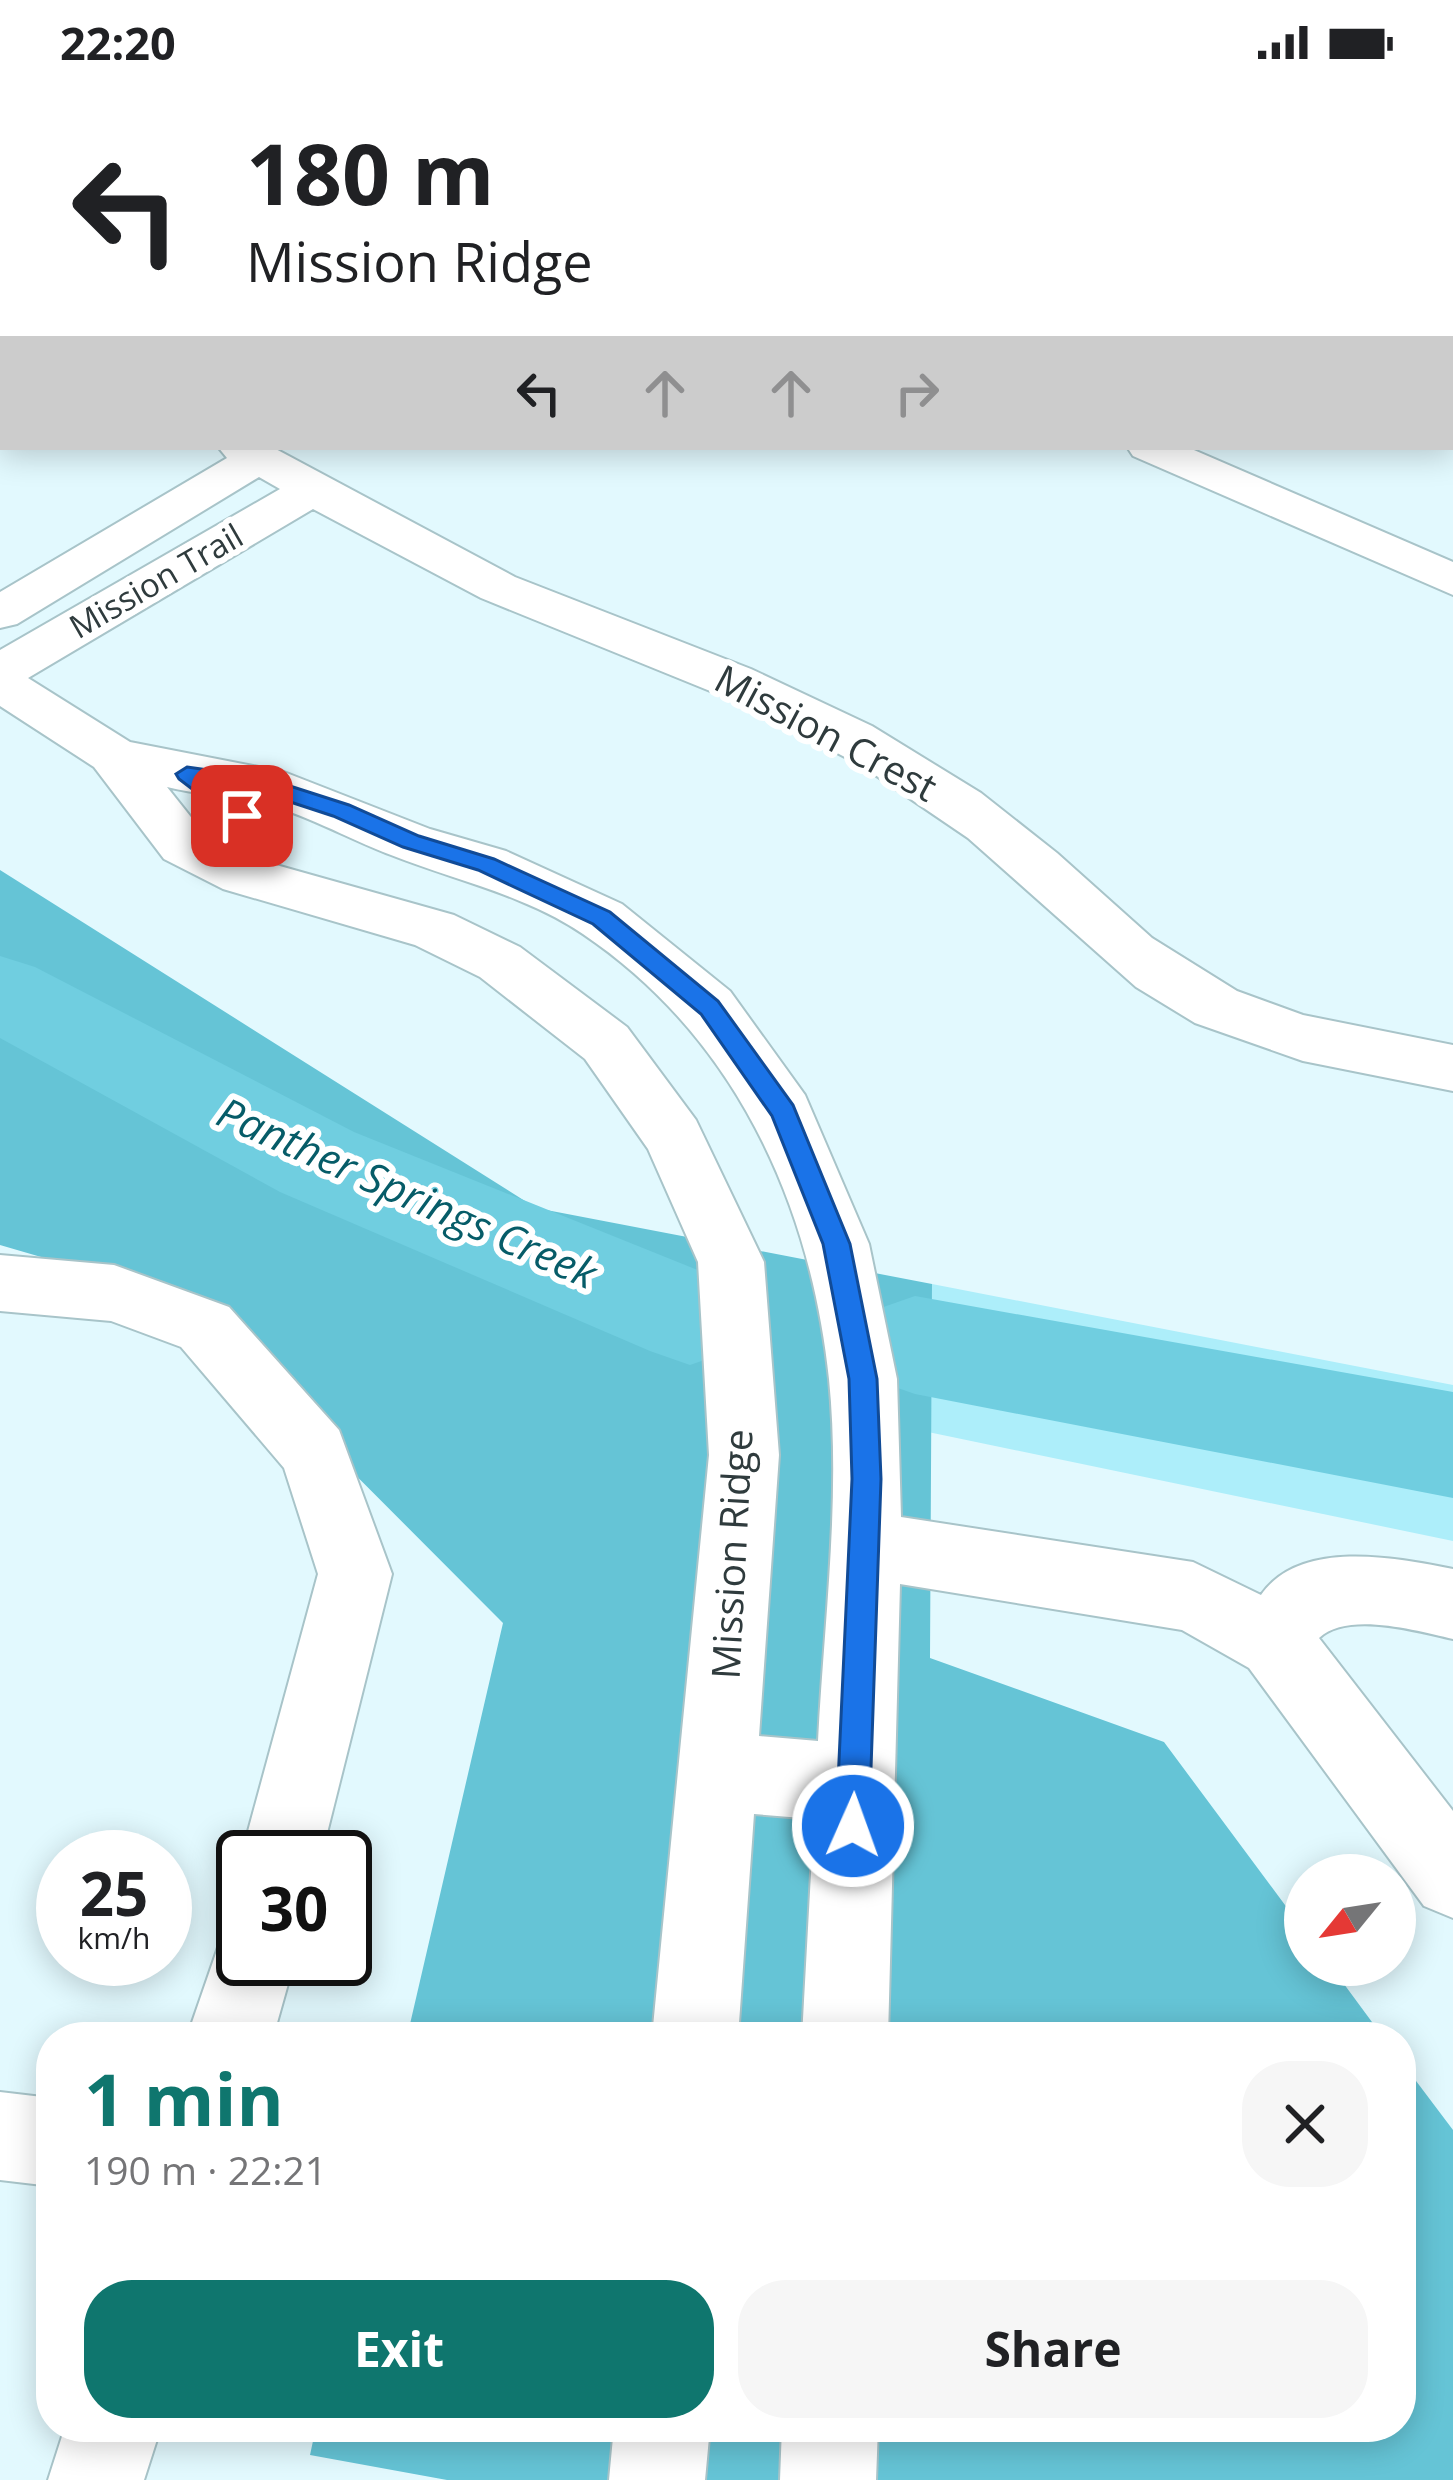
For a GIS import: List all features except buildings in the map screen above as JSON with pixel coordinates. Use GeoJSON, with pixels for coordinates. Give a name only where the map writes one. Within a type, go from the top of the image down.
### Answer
{"type":"FeatureCollection","features":[{"type":"Feature","properties":{"kind":"street"},"geometry":{"type":"LineString","coordinates":[[1156,450],[1453,580]]}},
{"type":"Feature","properties":{"kind":"street","name":"Mission Crest"},"geometry":{"type":"LineString","coordinates":[[250,453],[443,563],[540,607],[677,655],[798,709],[905,769],[1012,845],[1129,956],[1217,1008],[1330,1046],[1453,1068]]}},
{"type":"Feature","properties":{"kind":"street","name":"Mission Trail"},"geometry":{"type":"LineString","coordinates":[[0,613],[250,453]]}},
{"type":"Feature","properties":{"kind":"street","name":"Mission Trail"},"geometry":{"type":"LineString","coordinates":[[0,672],[312,490]]}},
{"type":"Feature","properties":{"kind":"street","name":"Mission Ridge"},"geometry":{"type":"LineString","coordinates":[[0,683],[113,755],[187,774],[242,816],[331,848],[411,842],[486,865],[602,918],[710,1007],[784,1112],[836,1244],[863,1379],[864,1544],[846,2022]]}},
{"type":"Feature","properties":{"kind":"street","name":"Mission Ridge"},"geometry":{"type":"LineString","coordinates":[[113,755],[183,845],[243,875],[434,930],[500,962],[606,1043],[674,1137],[731,1262],[744,1454],[696,2022]]}},
{"type":"Feature","properties":{"kind":"street"},"geometry":{"type":"LineString","coordinates":[[362,909],[411,842]]}},
{"type":"Feature","properties":{"kind":"street"},"geometry":{"type":"LineString","coordinates":[[0,1283],[114,1293],[205,1327],[314,1452],[355,1574],[287,1830]]}},
{"type":"Feature","properties":{"kind":"street"},"geometry":{"type":"LineString","coordinates":[[864,1544],[1193,1597],[1276,1643],[1453,1877]]}},
{"type":"Feature","properties":{"kind":"street"},"geometry":{"type":"LineString","coordinates":[[1276,1643],[1297,1607],[1334,1593],[1401,1594],[1453,1604]]}},
{"type":"Feature","properties":{"kind":"street"},"geometry":{"type":"LineString","coordinates":[[717,1771],[855,1784]]}},
{"type":"Feature","properties":{"kind":"street"},"geometry":{"type":"LineString","coordinates":[[234,2022],[245,1986]]}},
{"type":"Feature","properties":{"kind":"street"},"geometry":{"type":"LineString","coordinates":[[0,2136],[36,2140]]}},
{"type":"Feature","properties":{"kind":"street"},"geometry":{"type":"LineString","coordinates":[[96,2480],[108,2442]]}},
{"type":"Feature","properties":{"kind":"street"},"geometry":{"type":"LineString","coordinates":[[658,2480],[661,2442]]}},
{"type":"Feature","properties":{"kind":"street"},"geometry":{"type":"LineString","coordinates":[[828,2480],[829,2442]]}},
{"type":"Feature","properties":{"kind":"shaded area"},"geometry":{"type":"Polygon","coordinates":[[[0,870],[536,1208],[932,1284],[930,1658],[1164,1742],[1284,1904],[1284,1986],[1345,1986],[1372,2022],[410,2022],[503,1623],[178,1297],[0,1245],[0,870]]]}},
{"type":"Feature","properties":{"kind":"shaded area"},"geometry":{"type":"Polygon","coordinates":[[[932,1284],[1453,1385],[1453,1541],[928,1432],[932,1284]]]}},
{"type":"Feature","properties":{"kind":"shaded area"},"geometry":{"type":"Polygon","coordinates":[[[1416,2081],[1453,2130],[1453,2480],[447,2480],[310,2455],[313,2442],[1416,2442],[1416,2081]]]}},
{"type":"Feature","properties":{"kind":"waterway","name":"Panther Springs Creek"},"geometry":{"type":"LineString","coordinates":[[0,993],[317,1162],[690,1317]]}},
{"type":"Feature","properties":{"kind":"waterway","name":"Panther Springs Creek"},"geometry":{"type":"LineString","coordinates":[[915,1345],[1453,1445]]}},
{"type":"Feature","properties":{"kind":"route"},"geometry":{"type":"LineString","coordinates":[[242,816],[187,774],[265,785],[341,811],[411,842],[486,865],[602,918],[710,1007],[784,1112],[836,1244],[863,1379],[867,1479],[853,1826]]}}]}
